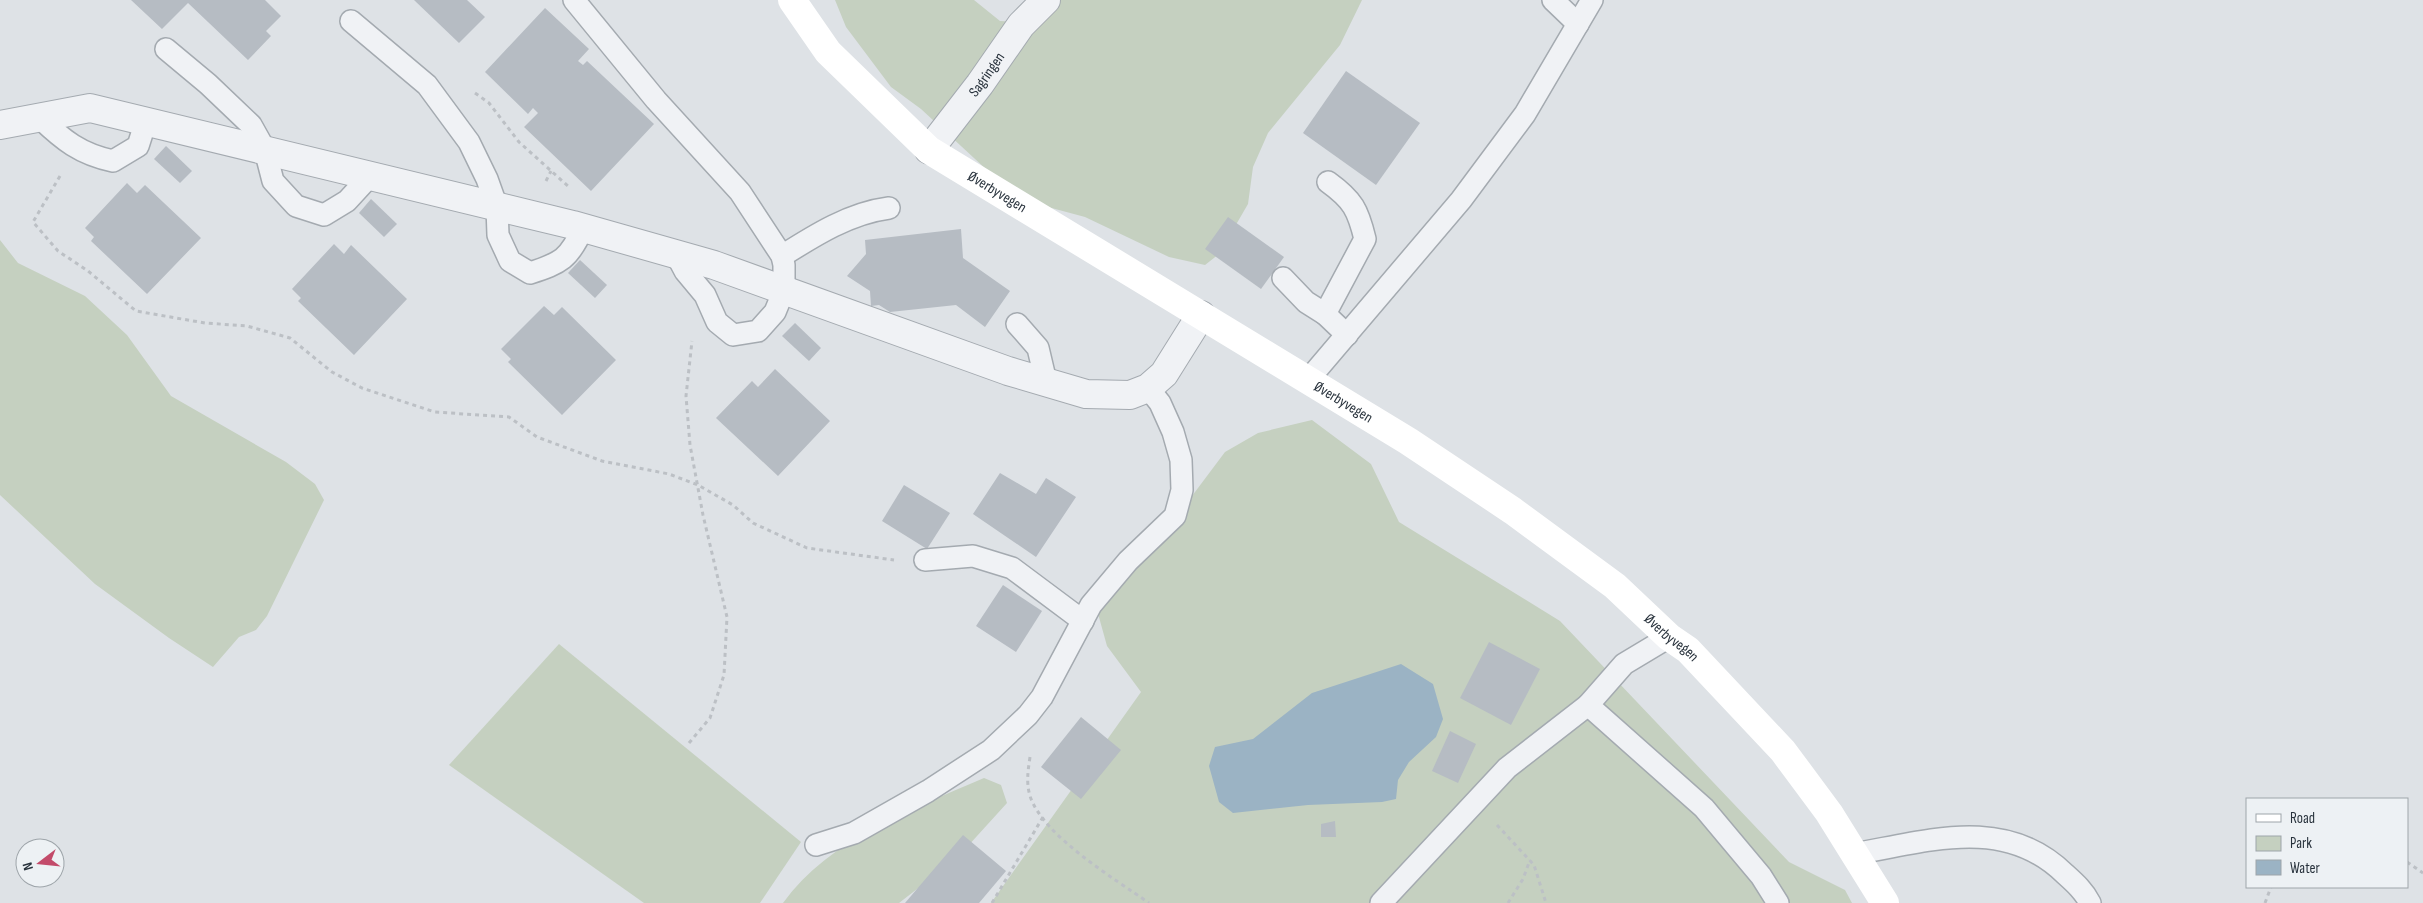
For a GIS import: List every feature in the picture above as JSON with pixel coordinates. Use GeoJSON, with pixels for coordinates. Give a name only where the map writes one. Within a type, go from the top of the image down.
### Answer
{"type":"FeatureCollection","features":[{"type":"Feature","properties":{"kind":"main road","name":"Øverbyvegen"},"geometry":{"type":"LineString","coordinates":[[792,0],[828,52],[929,150],[1408,441],[1513,511],[1615,586],[1668,637],[1688,650],[1783,751],[1828,813],[1885,903]]}},
{"type":"Feature","properties":{"kind":"street","name":"Sagringen"},"geometry":{"type":"LineString","coordinates":[[929,150],[980,84],[1021,25],[1046,0]]}},
{"type":"Feature","properties":{"kind":"street"},"geometry":{"type":"LineString","coordinates":[[0,125],[90,108],[582,228],[714,265],[1008,371],[1086,394],[1130,395],[1148,388],[1164,374],[1201,315]]}},
{"type":"Feature","properties":{"kind":"lane"},"geometry":{"type":"LineString","coordinates":[[574,0],[656,100],[740,192],[782,256],[784,290],[775,312],[758,331],[733,335],[717,322],[707,302],[676,254]]}},
{"type":"Feature","properties":{"kind":"lane"},"geometry":{"type":"LineString","coordinates":[[1553,0],[1578,24]]}},
{"type":"Feature","properties":{"kind":"lane"},"geometry":{"type":"LineString","coordinates":[[1308,380],[1461,200],[1525,114],[1592,0]]}},
{"type":"Feature","properties":{"kind":"lane"},"geometry":{"type":"LineString","coordinates":[[351,21],[426,85],[469,142],[487,179],[497,207],[498,235],[510,261],[530,273],[555,265],[573,250],[582,228]]}},
{"type":"Feature","properties":{"kind":"lane"},"geometry":{"type":"LineString","coordinates":[[166,49],[208,84],[251,126],[265,150],[273,181],[296,206],[324,215],[347,201],[370,176]]}},
{"type":"Feature","properties":{"kind":"lane"},"geometry":{"type":"LineString","coordinates":[[40,118],[63,140],[92,156],[113,160],[138,146],[146,121]]}},
{"type":"Feature","properties":{"kind":"lane"},"geometry":{"type":"LineString","coordinates":[[1325,314],[1365,239],[1359,213],[1343,193],[1328,182]]}},
{"type":"Feature","properties":{"kind":"lane"},"geometry":{"type":"LineString","coordinates":[[782,256],[821,231],[866,212],[889,208]]}},
{"type":"Feature","properties":{"kind":"lane"},"geometry":{"type":"LineString","coordinates":[[1283,278],[1306,302],[1325,314],[1347,335]]}},
{"type":"Feature","properties":{"kind":"lane"},"geometry":{"type":"LineString","coordinates":[[1017,324],[1038,348],[1046,382]]}},
{"type":"Feature","properties":{"kind":"lane"},"geometry":{"type":"LineString","coordinates":[[816,845],[854,833],[928,791],[991,750],[1028,715],[1042,697],[1091,605],[1128,561],[1175,516],[1182,490],[1181,460],[1173,432],[1163,410],[1148,388]]}},
{"type":"Feature","properties":{"kind":"lane"},"geometry":{"type":"LineString","coordinates":[[924,560],[973,556],[1012,568],[1083,621]]}},
{"type":"Feature","properties":{"kind":"lane"},"geometry":{"type":"LineString","coordinates":[[1382,903],[1507,768],[1588,705],[1624,664],[1668,637]]}},
{"type":"Feature","properties":{"kind":"lane"},"geometry":{"type":"LineString","coordinates":[[1588,705],[1704,808],[1761,876],[1778,903]]}},
{"type":"Feature","properties":{"kind":"lane"},"geometry":{"type":"LineString","coordinates":[[1854,854],[1925,842],[1977,836],[2012,841],[2051,860],[2085,893],[2090,903]]}},
{"type":"Feature","properties":{"kind":"path"},"geometry":{"type":"LineString","coordinates":[[438,101],[454,91],[472,90],[489,103],[519,142],[570,188]]}},
{"type":"Feature","properties":{"kind":"path"},"geometry":{"type":"LineString","coordinates":[[77,148],[33,222],[58,251],[88,271],[136,311],[205,324],[247,326],[290,338],[332,372],[362,388],[435,412],[509,417],[537,437],[602,461],[669,474],[698,485],[733,504],[753,523],[807,548],[884,559],[924,560]]}},
{"type":"Feature","properties":{"kind":"path"},"geometry":{"type":"LineString","coordinates":[[689,743],[710,718],[724,675],[727,617],[716,576],[690,445],[686,396],[689,356],[694,329],[707,302]]}},
{"type":"Feature","properties":{"kind":"path"},"geometry":{"type":"LineString","coordinates":[[1032,750],[1027,777],[1030,797],[1051,830],[1088,861],[1150,903]]}},
{"type":"Feature","properties":{"kind":"path"},"geometry":{"type":"LineString","coordinates":[[1476,803],[1534,864],[1546,903]]}},
{"type":"Feature","properties":{"kind":"path"},"geometry":{"type":"LineString","coordinates":[[992,903],[1043,817]]}},
{"type":"Feature","properties":{"kind":"path"},"geometry":{"type":"LineString","coordinates":[[1508,903],[1523,879],[1530,860]]}},
{"type":"Feature","properties":{"kind":"path"},"geometry":{"type":"LineString","coordinates":[[2408,863],[2423,873]]}},
{"type":"Feature","properties":{"kind":"path"},"geometry":{"type":"LineString","coordinates":[[2265,903],[2271,888]]}},
{"type":"Feature","properties":{"kind":"green space"},"geometry":{"type":"Polygon","coordinates":[[[835,0],[974,0],[1000,21],[1018,22],[1055,0],[1362,0],[1340,45],[1268,133],[1253,167],[1248,204],[1219,254],[1205,265],[1169,257],[1085,217],[1033,203],[988,171],[921,109],[891,87],[846,27],[835,0]]]}},
{"type":"Feature","properties":{"kind":"green space"},"geometry":{"type":"Polygon","coordinates":[[[0,240],[18,263],[85,296],[127,335],[171,396],[286,462],[315,484],[324,500],[267,616],[256,630],[239,637],[213,667],[169,638],[95,584],[0,495],[0,240]]]}},
{"type":"Feature","properties":{"kind":"green space"},"geometry":{"type":"Polygon","coordinates":[[[1312,420],[1371,464],[1399,522],[1560,621],[1789,862],[1845,890],[1852,903],[991,903],[1141,692],[1107,646],[1097,610],[1140,550],[1192,496],[1225,452],[1258,433],[1312,420]]]}},
{"type":"Feature","properties":{"kind":"green space"},"geometry":{"type":"Polygon","coordinates":[[[559,644],[801,842],[760,903],[644,903],[449,765],[559,644]]]}},
{"type":"Feature","properties":{"kind":"green space"},"geometry":{"type":"Polygon","coordinates":[[[984,778],[1001,785],[1007,803],[957,858],[899,903],[783,903],[802,880],[824,860],[849,843],[874,828],[929,801],[984,778]]]}},
{"type":"Feature","properties":{"kind":"water"},"geometry":{"type":"Polygon","coordinates":[[[1401,664],[1433,684],[1443,719],[1436,737],[1409,762],[1398,780],[1396,799],[1382,802],[1308,805],[1233,813],[1219,802],[1209,766],[1215,747],[1253,739],[1312,693],[1401,664]]]}},
{"type":"Feature","properties":{"kind":"building"},"geometry":{"type":"Polygon","coordinates":[[[131,0],[265,0],[281,16],[266,31],[271,36],[248,60],[188,3],[162,29],[131,0]]]}},
{"type":"Feature","properties":{"kind":"building"},"geometry":{"type":"Polygon","coordinates":[[[414,0],[467,0],[485,17],[459,43],[414,0]]]}},
{"type":"Feature","properties":{"kind":"building"},"geometry":{"type":"Polygon","coordinates":[[[545,8],[589,49],[578,61],[583,65],[587,61],[654,124],[591,191],[524,127],[538,113],[533,108],[528,114],[485,72],[545,8]]]}},
{"type":"Feature","properties":{"kind":"building"},"geometry":{"type":"Polygon","coordinates":[[[1346,71],[1420,123],[1376,185],[1303,133],[1346,71]]]}},
{"type":"Feature","properties":{"kind":"building"},"geometry":{"type":"Polygon","coordinates":[[[166,146],[192,171],[180,183],[154,159],[166,146]]]}},
{"type":"Feature","properties":{"kind":"building"},"geometry":{"type":"Polygon","coordinates":[[[127,183],[137,193],[145,185],[201,238],[147,294],[91,241],[94,237],[85,228],[127,183]]]}},
{"type":"Feature","properties":{"kind":"building"},"geometry":{"type":"Polygon","coordinates":[[[371,199],[397,224],[384,237],[359,213],[371,199]]]}},
{"type":"Feature","properties":{"kind":"building"},"geometry":{"type":"Polygon","coordinates":[[[1228,217],[1284,257],[1261,289],[1205,249],[1228,217]]]}},
{"type":"Feature","properties":{"kind":"building"},"geometry":{"type":"Polygon","coordinates":[[[961,229],[963,258],[1010,291],[985,327],[956,305],[890,312],[879,305],[871,306],[870,291],[847,276],[866,254],[865,240],[961,229]]]}},
{"type":"Feature","properties":{"kind":"building"},"geometry":{"type":"Polygon","coordinates":[[[334,244],[344,254],[351,245],[407,299],[354,355],[298,301],[301,298],[292,289],[334,244]]]}},
{"type":"Feature","properties":{"kind":"building"},"geometry":{"type":"Polygon","coordinates":[[[580,260],[607,285],[595,298],[568,273],[580,260]]]}},
{"type":"Feature","properties":{"kind":"building"},"geometry":{"type":"Polygon","coordinates":[[[544,306],[554,315],[562,307],[616,360],[562,415],[508,362],[511,359],[501,349],[544,306]]]}},
{"type":"Feature","properties":{"kind":"building"},"geometry":{"type":"Polygon","coordinates":[[[795,323],[821,348],[809,361],[782,336],[795,323]]]}},
{"type":"Feature","properties":{"kind":"building"},"geometry":{"type":"Polygon","coordinates":[[[775,369],[830,421],[778,476],[716,418],[752,381],[758,387],[775,369]]]}},
{"type":"Feature","properties":{"kind":"building"},"geometry":{"type":"Polygon","coordinates":[[[1000,473],[1036,494],[1046,478],[1076,497],[1036,557],[973,514],[1000,473]]]}},
{"type":"Feature","properties":{"kind":"building"},"geometry":{"type":"Polygon","coordinates":[[[904,485],[950,513],[927,549],[882,521],[904,485]]]}},
{"type":"Feature","properties":{"kind":"building"},"geometry":{"type":"Polygon","coordinates":[[[1003,585],[1042,611],[1016,652],[976,626],[1003,585]]]}},
{"type":"Feature","properties":{"kind":"building"},"geometry":{"type":"Polygon","coordinates":[[[1489,642],[1540,669],[1511,725],[1460,698],[1489,642]]]}},
{"type":"Feature","properties":{"kind":"building"},"geometry":{"type":"Polygon","coordinates":[[[1081,717],[1121,750],[1081,799],[1041,767],[1081,717]]]}},
{"type":"Feature","properties":{"kind":"building"},"geometry":{"type":"Polygon","coordinates":[[[1450,731],[1476,744],[1458,783],[1432,771],[1450,731]]]}},
{"type":"Feature","properties":{"kind":"building"},"geometry":{"type":"Polygon","coordinates":[[[1335,821],[1336,837],[1321,837],[1321,824],[1335,821]]]}},
{"type":"Feature","properties":{"kind":"building"},"geometry":{"type":"Polygon","coordinates":[[[963,835],[1006,871],[979,903],[905,903],[963,835]]]}}]}
